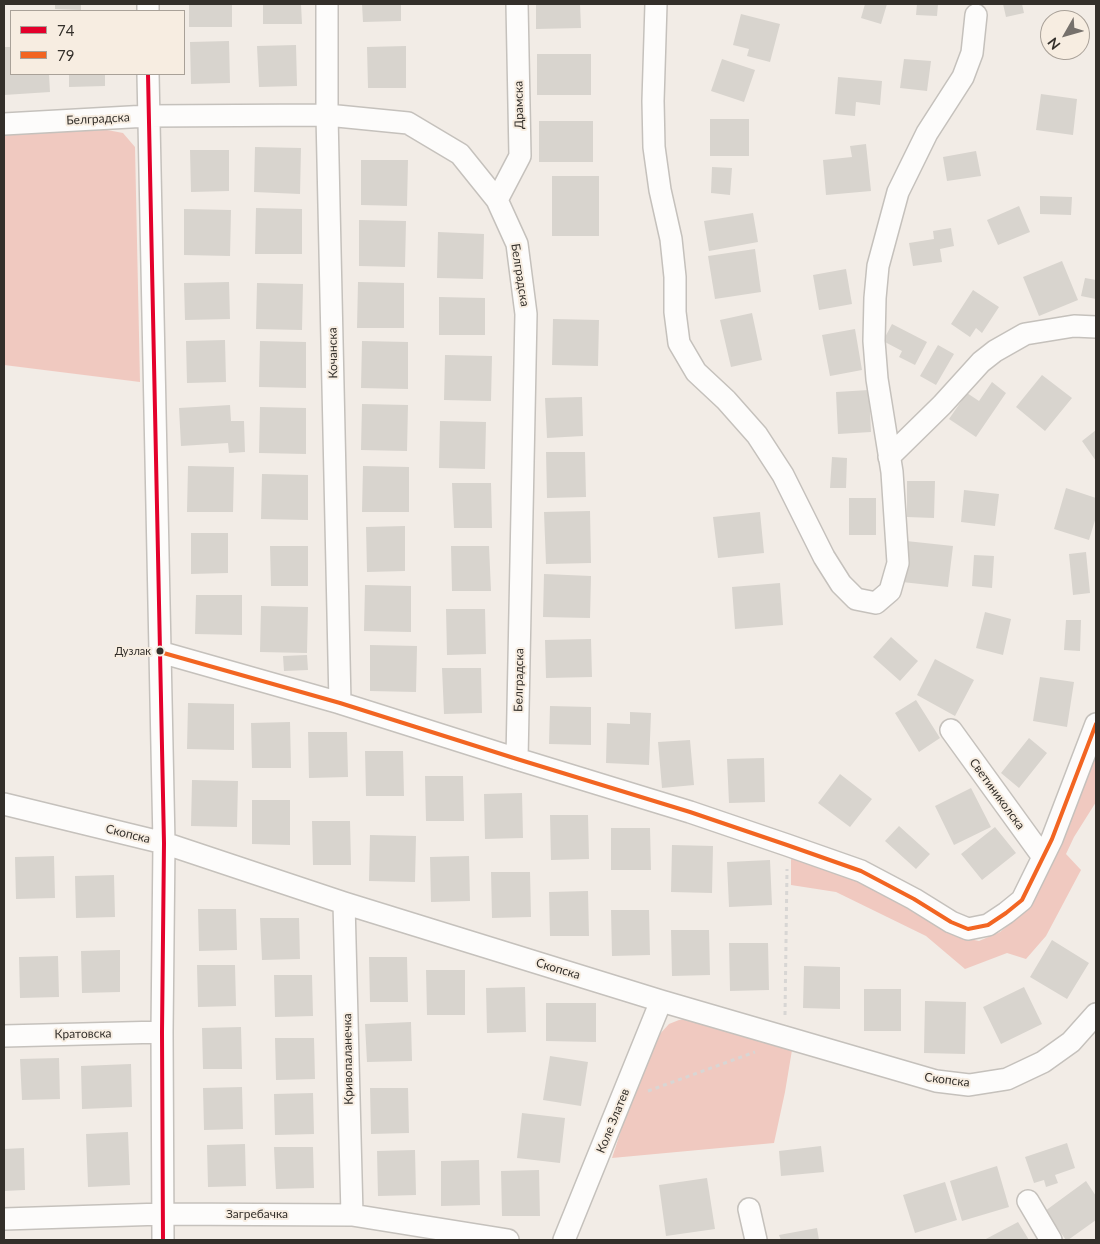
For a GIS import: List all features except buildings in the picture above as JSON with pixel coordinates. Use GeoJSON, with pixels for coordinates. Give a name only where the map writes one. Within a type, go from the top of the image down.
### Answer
{"type":"FeatureCollection","features":[{"type":"Feature","properties":{"kind":"street","name":"Кочанска"},"geometry":{"type":"LineString","coordinates":[[327,4],[327,115],[340,703]]}},
{"type":"Feature","properties":{"kind":"street","name":"Драмска"},"geometry":{"type":"LineString","coordinates":[[497,200],[520,156],[517,4]]}},
{"type":"Feature","properties":{"kind":"street"},"geometry":{"type":"LineString","coordinates":[[656,4],[653,101],[654,147],[660,190],[671,239],[675,277],[675,312],[679,343],[696,372],[726,400],[757,435],[783,475],[824,557],[841,584],[856,599],[876,604],[890,591],[898,563],[892,472],[877,379],[874,341],[874,298],[878,266],[898,192],[927,133],[963,77],[972,53],[976,15]]}},
{"type":"Feature","properties":{"kind":"street"},"geometry":{"type":"LineString","coordinates":[[148,75],[164,843],[162,1032],[163,1240]]}},
{"type":"Feature","properties":{"kind":"street","name":"Белградска"},"geometry":{"type":"LineString","coordinates":[[4,124],[148,116],[327,115],[408,123],[460,154],[497,200],[517,244],[526,314],[517,759]]}},
{"type":"Feature","properties":{"kind":"street"},"geometry":{"type":"LineString","coordinates":[[889,457],[994,351],[1025,334],[1074,326],[1096,327]]}},
{"type":"Feature","properties":{"kind":"street"},"geometry":{"type":"LineString","coordinates":[[160,652],[340,703],[690,812],[787,845],[861,871],[914,899],[951,922],[968,929],[988,925],[1022,900],[1052,839],[1096,724]]}},
{"type":"Feature","properties":{"kind":"street","name":"Светиниколска"},"geometry":{"type":"LineString","coordinates":[[951,730],[1043,857]]}},
{"type":"Feature","properties":{"kind":"street","name":"Скопска"},"geometry":{"type":"LineString","coordinates":[[4,804],[164,843],[344,903],[661,1001],[936,1081],[969,1084],[1008,1079],[1043,1062],[1071,1042],[1096,1014]]}},
{"type":"Feature","properties":{"kind":"street","name":"Кривопаланечка"},"geometry":{"type":"LineString","coordinates":[[344,903],[352,1215]]}},
{"type":"Feature","properties":{"kind":"street","name":"Коле Златев"},"geometry":{"type":"LineString","coordinates":[[564,1240],[661,1001]]}},
{"type":"Feature","properties":{"kind":"street","name":"Кратовска"},"geometry":{"type":"LineString","coordinates":[[4,1036],[162,1032]]}},
{"type":"Feature","properties":{"kind":"street"},"geometry":{"type":"LineString","coordinates":[[1028,1201],[1051,1240]]}},
{"type":"Feature","properties":{"kind":"street"},"geometry":{"type":"LineString","coordinates":[[749,1209],[756,1240]]}},
{"type":"Feature","properties":{"kind":"street","name":"Загребачка"},"geometry":{"type":"LineString","coordinates":[[4,1219],[163,1214],[352,1215],[508,1240]]}},
{"type":"Feature","properties":{"kind":"path"},"geometry":{"type":"LineString","coordinates":[[623,1094],[632,1097],[776,1044],[785,1037],[787,845]]}},
{"type":"Feature","properties":{"kind":"shaded area"},"geometry":{"type":"Polygon","coordinates":[[[102,129],[123,133],[135,147],[140,382],[4,365],[4,134],[102,129]]]}},
{"type":"Feature","properties":{"kind":"shaded area"},"geometry":{"type":"Polygon","coordinates":[[[1096,743],[1096,802],[1074,837],[1066,854],[1081,870],[1046,936],[1026,959],[1007,953],[965,969],[926,936],[836,892],[791,885],[791,855],[856,875],[960,937],[979,941],[1000,932],[1024,912],[1096,743]]]}},
{"type":"Feature","properties":{"kind":"shaded area"},"geometry":{"type":"Polygon","coordinates":[[[691,1018],[792,1050],[774,1143],[612,1158],[632,1097],[658,1036],[669,1024],[691,1018]]]}},
{"type":"Feature","properties":{"kind":"transit line","name":"74"},"geometry":{"type":"LineString","coordinates":[[148,75],[164,843],[162,1032],[163,1240]]}},
{"type":"Feature","properties":{"kind":"transit line","name":"79"},"geometry":{"type":"LineString","coordinates":[[160,652],[340,703],[690,812],[787,845],[861,871],[914,899],[951,922],[968,929],[988,925],[1022,900],[1052,839],[1096,724]]}},
{"type":"Feature","properties":{"kind":"place","name":"Дузлак"},"geometry":{"type":"Point","coordinates":[160,651]}}]}
